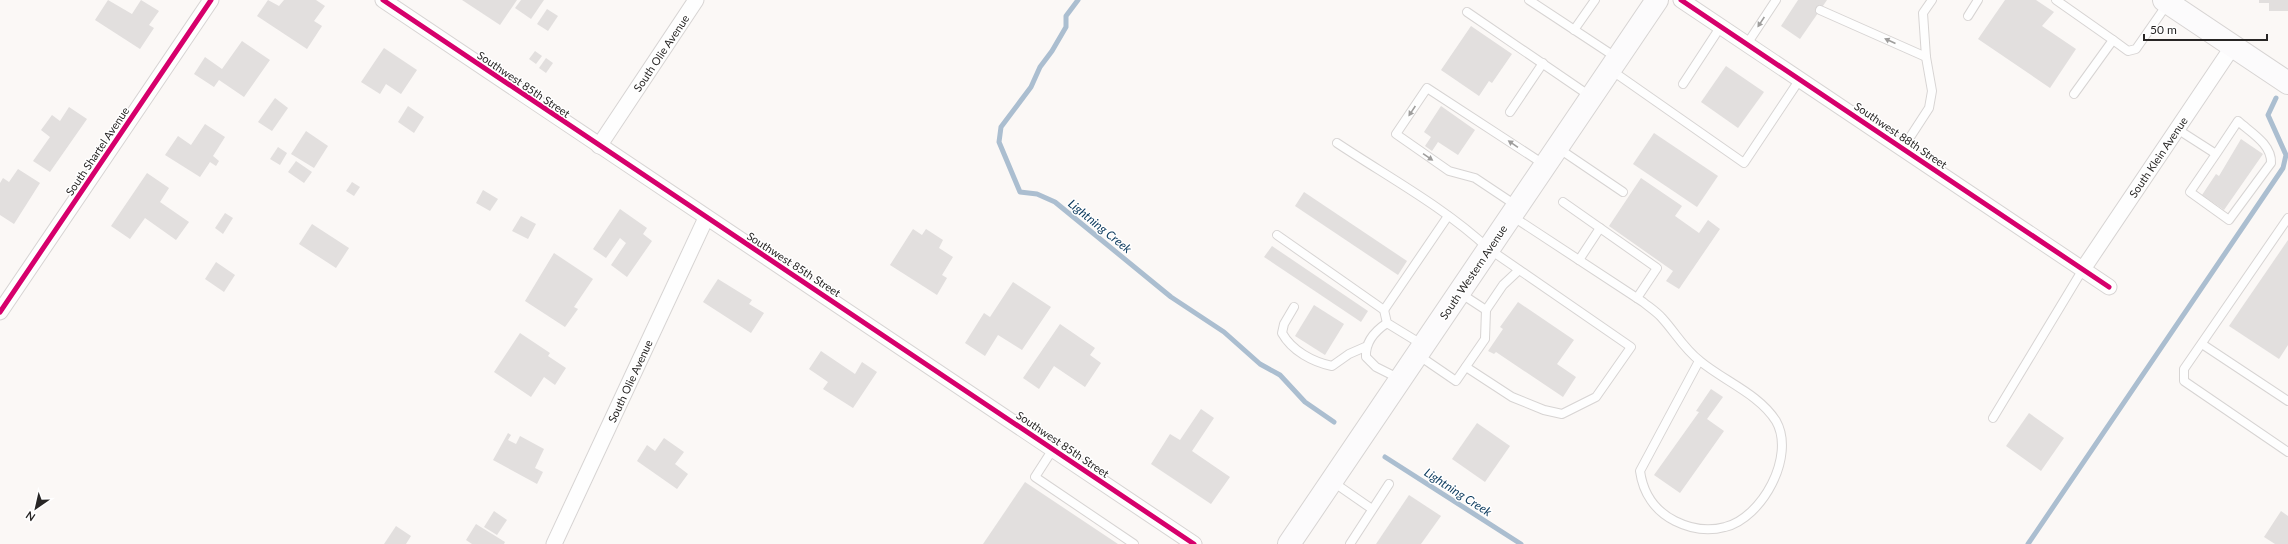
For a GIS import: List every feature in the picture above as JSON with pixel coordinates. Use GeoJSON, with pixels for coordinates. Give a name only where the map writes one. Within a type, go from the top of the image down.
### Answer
{"type":"FeatureCollection","features":[{"type":"Feature","properties":{"kind":"main road","name":"South Western Avenue"},"geometry":{"type":"LineString","coordinates":[[1290,544],[1657,0]]}},
{"type":"Feature","properties":{"kind":"main road"},"geometry":{"type":"LineString","coordinates":[[2166,1],[2288,83]]}},
{"type":"Feature","properties":{"kind":"street","name":"South Shartel Avenue"},"geometry":{"type":"LineString","coordinates":[[0,312],[211,0]]}},
{"type":"Feature","properties":{"kind":"street","name":"Southwest 85th Street"},"geometry":{"type":"LineString","coordinates":[[382,0],[1194,544]]}},
{"type":"Feature","properties":{"kind":"street","name":"South Olie Avenue"},"geometry":{"type":"LineString","coordinates":[[599,146],[696,0]]}},
{"type":"Feature","properties":{"kind":"street","name":"Southwest 88th Street"},"geometry":{"type":"LineString","coordinates":[[1681,0],[2110,287]]}},
{"type":"Feature","properties":{"kind":"street","name":"South Klein Avenue"},"geometry":{"type":"LineString","coordinates":[[2083,268],[2233,46]]}},
{"type":"Feature","properties":{"kind":"street","name":"South Olie Avenue"},"geometry":{"type":"LineString","coordinates":[[554,544],[706,218]]}},
{"type":"Feature","properties":{"kind":"lane"},"geometry":{"type":"LineString","coordinates":[[1529,0],[1574,30],[1614,64],[1744,163],[1800,79]]}},
{"type":"Feature","properties":{"kind":"lane"},"geometry":{"type":"LineString","coordinates":[[1574,30],[1595,0]]}},
{"type":"Feature","properties":{"kind":"lane"},"geometry":{"type":"LineString","coordinates":[[1747,44],[1776,0]]}},
{"type":"Feature","properties":{"kind":"lane"},"geometry":{"type":"LineString","coordinates":[[1903,148],[1929,108],[1932,91],[1926,57],[1923,13],[1932,0]]}},
{"type":"Feature","properties":{"kind":"lane"},"geometry":{"type":"LineString","coordinates":[[1968,16],[1978,0]]}},
{"type":"Feature","properties":{"kind":"lane"},"geometry":{"type":"LineString","coordinates":[[2057,0],[2128,51],[2136,49],[2166,1]]}},
{"type":"Feature","properties":{"kind":"lane"},"geometry":{"type":"LineString","coordinates":[[1820,10],[1926,57]]}},
{"type":"Feature","properties":{"kind":"lane"},"geometry":{"type":"LineString","coordinates":[[1467,12],[1592,97]]}},
{"type":"Feature","properties":{"kind":"lane"},"geometry":{"type":"LineString","coordinates":[[1683,84],[1721,26]]}},
{"type":"Feature","properties":{"kind":"lane"},"geometry":{"type":"LineString","coordinates":[[2074,94],[2113,40]]}},
{"type":"Feature","properties":{"kind":"lane"},"geometry":{"type":"LineString","coordinates":[[1510,112],[1543,64]]}},
{"type":"Feature","properties":{"kind":"lane"},"geometry":{"type":"LineString","coordinates":[[1546,166],[1427,88],[1396,134],[1449,171],[1475,178],[1514,212],[1579,260],[1662,317],[1682,344],[1699,361],[1766,408],[1776,423],[1782,445],[1780,465],[1772,482],[1753,511],[1741,520],[1726,527],[1708,530],[1687,526],[1665,516],[1651,500],[1642,485],[1640,471],[1699,361]]}},
{"type":"Feature","properties":{"kind":"lane"},"geometry":{"type":"LineString","coordinates":[[2238,121],[2263,142],[2271,156],[2271,163],[2229,220],[2190,192],[2216,154],[2238,121]]}},
{"type":"Feature","properties":{"kind":"lane"},"geometry":{"type":"LineString","coordinates":[[2177,129],[2216,154]]}},
{"type":"Feature","properties":{"kind":"lane"},"geometry":{"type":"LineString","coordinates":[[1338,143],[1448,216],[1489,249],[1631,347],[1596,397],[1562,414],[1544,410],[1512,397],[1466,367]]}},
{"type":"Feature","properties":{"kind":"lane"},"geometry":{"type":"LineString","coordinates":[[1557,148],[1623,192]]}},
{"type":"Feature","properties":{"kind":"lane"},"geometry":{"type":"LineString","coordinates":[[1563,202],[1657,268],[1636,298]]}},
{"type":"Feature","properties":{"kind":"lane"},"geometry":{"type":"LineString","coordinates":[[1384,310],[1448,216]]}},
{"type":"Feature","properties":{"kind":"lane"},"geometry":{"type":"LineString","coordinates":[[2288,218],[2184,369],[2184,381],[2288,452]]}},
{"type":"Feature","properties":{"kind":"lane"},"geometry":{"type":"LineString","coordinates":[[1579,260],[1600,228]]}},
{"type":"Feature","properties":{"kind":"lane"},"geometry":{"type":"LineString","coordinates":[[1278,235],[1384,310],[1388,323],[1456,381],[1485,339],[1486,310],[1503,285],[1519,270]]}},
{"type":"Feature","properties":{"kind":"lane"},"geometry":{"type":"LineString","coordinates":[[1993,418],[2083,268]]}},
{"type":"Feature","properties":{"kind":"lane"},"geometry":{"type":"LineString","coordinates":[[1460,292],[1486,310]]}},
{"type":"Feature","properties":{"kind":"lane"},"geometry":{"type":"LineString","coordinates":[[1294,307],[1284,324],[1282,333],[1287,342],[1311,359],[1332,366],[1349,354],[1365,348],[1378,328],[1388,323]]}},
{"type":"Feature","properties":{"kind":"lane"},"geometry":{"type":"LineString","coordinates":[[2202,344],[2288,401]]}},
{"type":"Feature","properties":{"kind":"lane"},"geometry":{"type":"LineString","coordinates":[[1365,348],[1366,357],[1371,362],[1401,380]]}},
{"type":"Feature","properties":{"kind":"lane"},"geometry":{"type":"LineString","coordinates":[[1053,449],[1035,477],[1134,544]]}},
{"type":"Feature","properties":{"kind":"lane"},"geometry":{"type":"LineString","coordinates":[[1332,482],[1372,509]]}},
{"type":"Feature","properties":{"kind":"lane"},"geometry":{"type":"LineString","coordinates":[[1350,544],[1389,484]]}},
{"type":"Feature","properties":{"kind":"building"},"geometry":{"type":"Polygon","coordinates":[[[108,0],[132,14],[141,0],[159,11],[149,25],[154,28],[140,49],[95,20],[108,0]]]}},
{"type":"Feature","properties":{"kind":"building"},"geometry":{"type":"Polygon","coordinates":[[[268,0],[279,6],[284,0],[316,0],[325,6],[314,21],[322,26],[307,49],[257,16],[268,0]]]}},
{"type":"Feature","properties":{"kind":"building"},"geometry":{"type":"Polygon","coordinates":[[[462,0],[517,0],[500,25],[462,0]]]}},
{"type":"Feature","properties":{"kind":"building"},"geometry":{"type":"Polygon","coordinates":[[[521,0],[544,0],[531,19],[515,8],[521,0]]]}},
{"type":"Feature","properties":{"kind":"building"},"geometry":{"type":"Polygon","coordinates":[[[1798,0],[1827,0],[1800,39],[1781,26],[1798,0]]]}},
{"type":"Feature","properties":{"kind":"building"},"geometry":{"type":"Polygon","coordinates":[[[2005,0],[2036,0],[2054,12],[2042,26],[2076,49],[2050,88],[1978,39],[2005,0]]]}},
{"type":"Feature","properties":{"kind":"building"},"geometry":{"type":"Polygon","coordinates":[[[2259,0],[2288,0],[2288,11],[2269,11],[2269,3],[2259,3],[2259,0]]]}},
{"type":"Feature","properties":{"kind":"building"},"geometry":{"type":"Polygon","coordinates":[[[547,9],[558,16],[548,31],[537,24],[547,9]]]}},
{"type":"Feature","properties":{"kind":"building"},"geometry":{"type":"Polygon","coordinates":[[[1471,26],[1512,54],[1492,83],[1489,81],[1479,96],[1441,70],[1471,26]]]}},
{"type":"Feature","properties":{"kind":"building"},"geometry":{"type":"Polygon","coordinates":[[[242,41],[270,60],[244,97],[219,80],[214,87],[194,74],[205,57],[222,69],[242,41]]]}},
{"type":"Feature","properties":{"kind":"building"},"geometry":{"type":"Polygon","coordinates":[[[384,48],[417,70],[401,94],[386,84],[380,94],[361,82],[384,48]]]}},
{"type":"Feature","properties":{"kind":"building"},"geometry":{"type":"Polygon","coordinates":[[[535,51],[542,56],[536,64],[529,59],[535,51]]]}},
{"type":"Feature","properties":{"kind":"building"},"geometry":{"type":"Polygon","coordinates":[[[546,58],[553,63],[546,73],[539,68],[546,58]]]}},
{"type":"Feature","properties":{"kind":"building"},"geometry":{"type":"Polygon","coordinates":[[[1726,66],[1764,92],[1738,128],[1701,102],[1726,66]]]}},
{"type":"Feature","properties":{"kind":"building"},"geometry":{"type":"Polygon","coordinates":[[[275,98],[288,108],[272,131],[258,122],[275,98]]]}},
{"type":"Feature","properties":{"kind":"building"},"geometry":{"type":"Polygon","coordinates":[[[408,106],[424,117],[414,133],[398,122],[408,106]]]}},
{"type":"Feature","properties":{"kind":"building"},"geometry":{"type":"Polygon","coordinates":[[[1441,106],[1475,130],[1458,155],[1438,142],[1432,151],[1425,146],[1431,137],[1424,132],[1441,106]]]}},
{"type":"Feature","properties":{"kind":"building"},"geometry":{"type":"Polygon","coordinates":[[[69,107],[87,119],[50,172],[33,161],[50,137],[41,130],[52,115],[60,121],[69,107]]]}},
{"type":"Feature","properties":{"kind":"building"},"geometry":{"type":"Polygon","coordinates":[[[205,124],[225,137],[213,156],[219,161],[216,166],[210,162],[200,177],[165,155],[178,136],[191,145],[205,124]]]}},
{"type":"Feature","properties":{"kind":"building"},"geometry":{"type":"Polygon","coordinates":[[[306,131],[328,146],[314,168],[291,154],[306,131]]]}},
{"type":"Feature","properties":{"kind":"building"},"geometry":{"type":"Polygon","coordinates":[[[1654,133],[1718,176],[1697,207],[1633,164],[1654,133]]]}},
{"type":"Feature","properties":{"kind":"building"},"geometry":{"type":"Polygon","coordinates":[[[2241,139],[2263,154],[2224,210],[2202,195],[2216,174],[2219,176],[2241,139]]]}},
{"type":"Feature","properties":{"kind":"building"},"geometry":{"type":"Polygon","coordinates":[[[278,147],[287,153],[280,165],[270,159],[278,147]]]}},
{"type":"Feature","properties":{"kind":"building"},"geometry":{"type":"Polygon","coordinates":[[[296,161],[312,172],[304,183],[288,172],[296,161]]]}},
{"type":"Feature","properties":{"kind":"building"},"geometry":{"type":"Polygon","coordinates":[[[18,169],[40,183],[14,224],[0,215],[0,183],[3,178],[9,182],[18,169]]]}},
{"type":"Feature","properties":{"kind":"building"},"geometry":{"type":"Polygon","coordinates":[[[147,173],[169,188],[160,202],[189,222],[176,240],[145,218],[130,239],[111,226],[147,173]]]}},
{"type":"Feature","properties":{"kind":"building"},"geometry":{"type":"Polygon","coordinates":[[[1641,178],[1682,206],[1675,216],[1699,233],[1708,220],[1720,229],[1679,289],[1666,281],[1673,271],[1609,226],[1641,178]]]}},
{"type":"Feature","properties":{"kind":"building"},"geometry":{"type":"Polygon","coordinates":[[[352,182],[360,187],[354,196],[346,191],[352,182]]]}},
{"type":"Feature","properties":{"kind":"building"},"geometry":{"type":"Polygon","coordinates":[[[483,190],[498,199],[490,211],[476,203],[483,190]]]}},
{"type":"Feature","properties":{"kind":"building"},"geometry":{"type":"Polygon","coordinates":[[[1304,192],[1407,261],[1398,275],[1295,206],[1304,192]]]}},
{"type":"Feature","properties":{"kind":"building"},"geometry":{"type":"Polygon","coordinates":[[[620,209],[647,228],[643,234],[652,241],[627,277],[611,265],[626,243],[620,238],[606,258],[593,249],[620,209]]]}},
{"type":"Feature","properties":{"kind":"building"},"geometry":{"type":"Polygon","coordinates":[[[225,213],[233,218],[223,234],[215,228],[225,213]]]}},
{"type":"Feature","properties":{"kind":"building"},"geometry":{"type":"Polygon","coordinates":[[[521,216],[536,224],[528,239],[512,231],[521,216]]]}},
{"type":"Feature","properties":{"kind":"building"},"geometry":{"type":"Polygon","coordinates":[[[312,224],[349,248],[336,268],[299,244],[312,224]]]}},
{"type":"Feature","properties":{"kind":"building"},"geometry":{"type":"Polygon","coordinates":[[[913,229],[922,235],[926,229],[943,240],[939,248],[953,257],[942,275],[947,278],[937,295],[890,265],[913,229]]]}},
{"type":"Feature","properties":{"kind":"building"},"geometry":{"type":"Polygon","coordinates":[[[2288,240],[2288,345],[2279,359],[2229,326],[2288,240]]]}},
{"type":"Feature","properties":{"kind":"building"},"geometry":{"type":"Polygon","coordinates":[[[1272,246],[1368,311],[1361,322],[1264,257],[1272,246]]]}},
{"type":"Feature","properties":{"kind":"building"},"geometry":{"type":"Polygon","coordinates":[[[554,253],[593,279],[574,307],[578,309],[565,327],[525,301],[554,253]]]}},
{"type":"Feature","properties":{"kind":"building"},"geometry":{"type":"Polygon","coordinates":[[[216,262],[235,275],[224,292],[205,279],[216,262]]]}},
{"type":"Feature","properties":{"kind":"building"},"geometry":{"type":"Polygon","coordinates":[[[718,279],[752,300],[749,304],[764,313],[751,333],[703,302],[718,279]]]}},
{"type":"Feature","properties":{"kind":"building"},"geometry":{"type":"Polygon","coordinates":[[[1013,282],[1051,307],[1022,350],[998,335],[985,356],[965,343],[984,313],[990,317],[1013,282]]]}},
{"type":"Feature","properties":{"kind":"building"},"geometry":{"type":"Polygon","coordinates":[[[1518,302],[1574,340],[1557,364],[1576,377],[1563,397],[1496,352],[1494,354],[1488,351],[1503,329],[1500,327],[1518,302]]]}},
{"type":"Feature","properties":{"kind":"building"},"geometry":{"type":"Polygon","coordinates":[[[1314,305],[1344,324],[1325,355],[1295,336],[1314,305]]]}},
{"type":"Feature","properties":{"kind":"building"},"geometry":{"type":"Polygon","coordinates":[[[1060,324],[1095,348],[1090,355],[1101,363],[1085,387],[1054,366],[1039,389],[1023,378],[1060,324]]]}},
{"type":"Feature","properties":{"kind":"building"},"geometry":{"type":"Polygon","coordinates":[[[520,333],[550,353],[548,356],[566,368],[555,385],[544,377],[531,397],[494,372],[520,333]]]}},
{"type":"Feature","properties":{"kind":"building"},"geometry":{"type":"Polygon","coordinates":[[[821,351],[855,374],[862,362],[877,372],[853,408],[823,389],[828,382],[809,369],[821,351]]]}},
{"type":"Feature","properties":{"kind":"building"},"geometry":{"type":"Polygon","coordinates":[[[1711,389],[1723,397],[1707,419],[1724,431],[1680,493],[1654,475],[1699,412],[1696,411],[1711,389]]]}},
{"type":"Feature","properties":{"kind":"building"},"geometry":{"type":"Polygon","coordinates":[[[1201,409],[1214,418],[1192,451],[1230,477],[1211,504],[1151,464],[1170,434],[1180,440],[1201,409]]]}},
{"type":"Feature","properties":{"kind":"building"},"geometry":{"type":"Polygon","coordinates":[[[2029,413],[2064,438],[2041,471],[2006,446],[2029,413]]]}},
{"type":"Feature","properties":{"kind":"building"},"geometry":{"type":"Polygon","coordinates":[[[1477,423],[1510,446],[1485,482],[1452,459],[1477,423]]]}},
{"type":"Feature","properties":{"kind":"building"},"geometry":{"type":"Polygon","coordinates":[[[508,433],[511,435],[508,440],[516,444],[520,436],[544,449],[535,468],[543,472],[537,484],[493,460],[508,433]]]}},
{"type":"Feature","properties":{"kind":"building"},"geometry":{"type":"Polygon","coordinates":[[[664,438],[684,452],[675,464],[688,474],[677,489],[637,461],[647,445],[655,451],[664,438]]]}},
{"type":"Feature","properties":{"kind":"building"},"geometry":{"type":"Polygon","coordinates":[[[1025,482],[1118,544],[983,544],[1025,482]]]}},
{"type":"Feature","properties":{"kind":"building"},"geometry":{"type":"Polygon","coordinates":[[[1409,495],[1441,516],[1421,544],[1376,544],[1409,495]]]}},
{"type":"Feature","properties":{"kind":"building"},"geometry":{"type":"Polygon","coordinates":[[[494,511],[507,520],[497,535],[484,527],[494,511]]]}},
{"type":"Feature","properties":{"kind":"building"},"geometry":{"type":"Polygon","coordinates":[[[2281,511],[2288,516],[2288,544],[2275,544],[2264,537],[2281,511]]]}},
{"type":"Feature","properties":{"kind":"building"},"geometry":{"type":"Polygon","coordinates":[[[476,524],[505,542],[504,544],[472,544],[466,540],[476,524]]]}},
{"type":"Feature","properties":{"kind":"building"},"geometry":{"type":"Polygon","coordinates":[[[396,526],[411,536],[406,544],[384,544],[396,526]]]}},
{"type":"Feature","properties":{"kind":"waterway","name":"Lightning Creek"},"geometry":{"type":"LineString","coordinates":[[1078,0],[1066,16],[1066,27],[1052,51],[1040,67],[1031,87],[1001,127],[999,142],[1020,192],[1037,194],[1055,202],[1171,297],[1224,332],[1260,364],[1280,375],[1305,402],[1334,422]]}},
{"type":"Feature","properties":{"kind":"waterway"},"geometry":{"type":"LineString","coordinates":[[2028,544],[2283,168],[2286,155],[2268,115],[2276,98]]}},
{"type":"Feature","properties":{"kind":"waterway","name":"Lightning Creek"},"geometry":{"type":"LineString","coordinates":[[1385,457],[1521,544]]}},
{"type":"Feature","properties":{"kind":"cycle path"},"geometry":{"type":"LineString","coordinates":[[0,312],[211,0]]}},
{"type":"Feature","properties":{"kind":"cycle path"},"geometry":{"type":"LineString","coordinates":[[383,0],[1194,544]]}},
{"type":"Feature","properties":{"kind":"cycle path"},"geometry":{"type":"LineString","coordinates":[[1681,0],[2109,287]]}}]}
